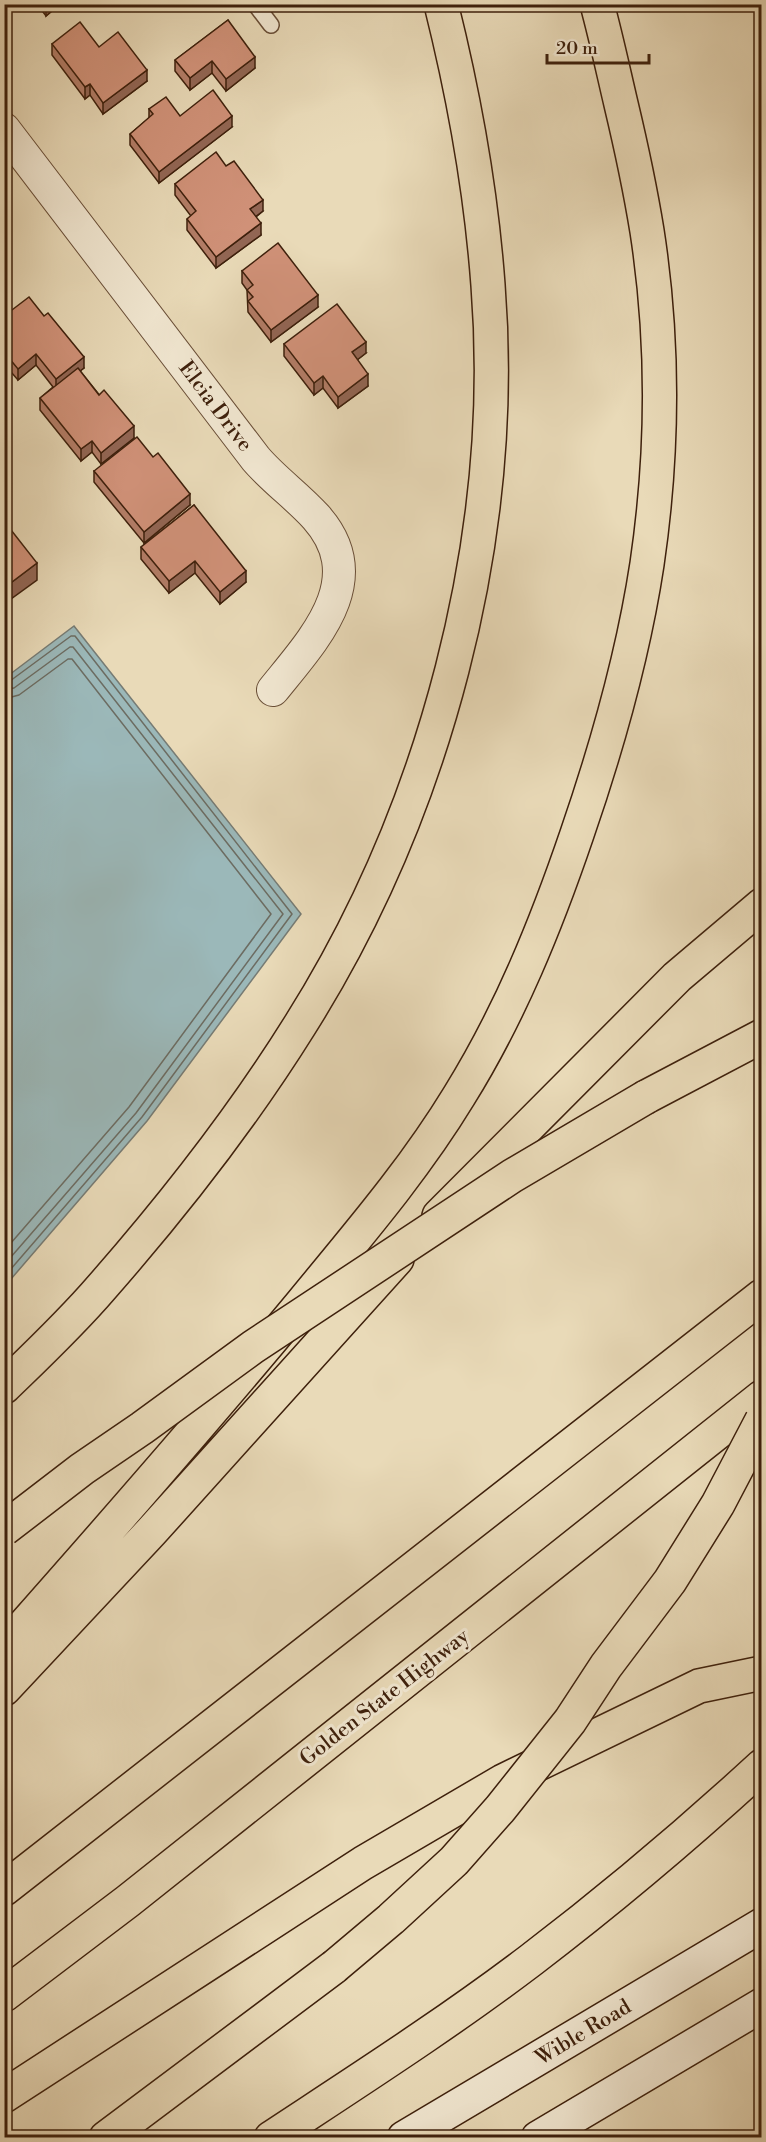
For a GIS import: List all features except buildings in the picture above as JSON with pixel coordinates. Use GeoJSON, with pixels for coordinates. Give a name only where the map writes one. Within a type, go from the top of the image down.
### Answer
{"type":"FeatureCollection","features":[{"type":"Feature","properties":{"kind":"highway"},"geometry":{"type":"LineString","coordinates":[[4,1387],[99,1292],[153,1227],[243,1108],[294,1034],[341,954],[377,882],[424,762],[443,701],[473,572],[483,504],[491,367],[489,288],[481,209],[469,131],[441,4]]}},
{"type":"Feature","properties":{"kind":"highway"},"geometry":{"type":"LineString","coordinates":[[4,1648],[254,1362],[381,1207],[422,1152],[459,1096],[523,977],[559,885],[591,792],[634,632],[649,544],[659,432],[655,299],[648,234],[636,169],[597,4]]}},
{"type":"Feature","properties":{"kind":"highway"},"geometry":{"type":"LineString","coordinates":[[4,1689],[151,1532],[377,1280],[458,1196],[677,977],[762,905]]}},
{"type":"Feature","properties":{"kind":"highway"},"geometry":{"type":"LineString","coordinates":[[4,1529],[82,1469],[253,1347],[512,1176],[646,1097],[762,1036]]}},
{"type":"Feature","properties":{"kind":"highway"},"geometry":{"type":"LineString","coordinates":[[4,1889],[762,1296]]}},
{"type":"Feature","properties":{"kind":"highway","name":"Golden State Highway"},"geometry":{"type":"LineString","coordinates":[[4,1995],[128,1901],[762,1397]]}},
{"type":"Feature","properties":{"kind":"highway"},"geometry":{"type":"LineString","coordinates":[[106,2138],[334,1967],[454,1861],[501,1809],[570,1721],[606,1666],[670,1581],[718,1504],[762,1420]]}},
{"type":"Feature","properties":{"kind":"highway"},"geometry":{"type":"LineString","coordinates":[[4,2096],[363,1863],[503,1781],[699,1686],[762,1673]]}},
{"type":"Feature","properties":{"kind":"highway"},"geometry":{"type":"LineString","coordinates":[[271,2138],[438,2027],[530,1960],[620,1890],[762,1766]]}},
{"type":"Feature","properties":{"kind":"street","name":"Elcia Drive"},"geometry":{"type":"LineString","coordinates":[[4,129],[256,459],[316,517],[329,536],[338,560],[339,583],[333,606],[320,632],[273,690]]}},
{"type":"Feature","properties":{"kind":"street","name":"Wible Road"},"geometry":{"type":"LineString","coordinates":[[404,2138],[762,1925]]}},
{"type":"Feature","properties":{"kind":"street"},"geometry":{"type":"LineString","coordinates":[[538,2138],[762,2005]]}},
{"type":"Feature","properties":{"kind":"lane"},"geometry":{"type":"LineString","coordinates":[[255,4],[271,25]]}},
{"type":"Feature","properties":{"kind":"water"},"geometry":{"type":"Polygon","coordinates":[[[74,626],[301,914],[147,1121],[5,1286],[5,678],[74,626]]]}}]}
